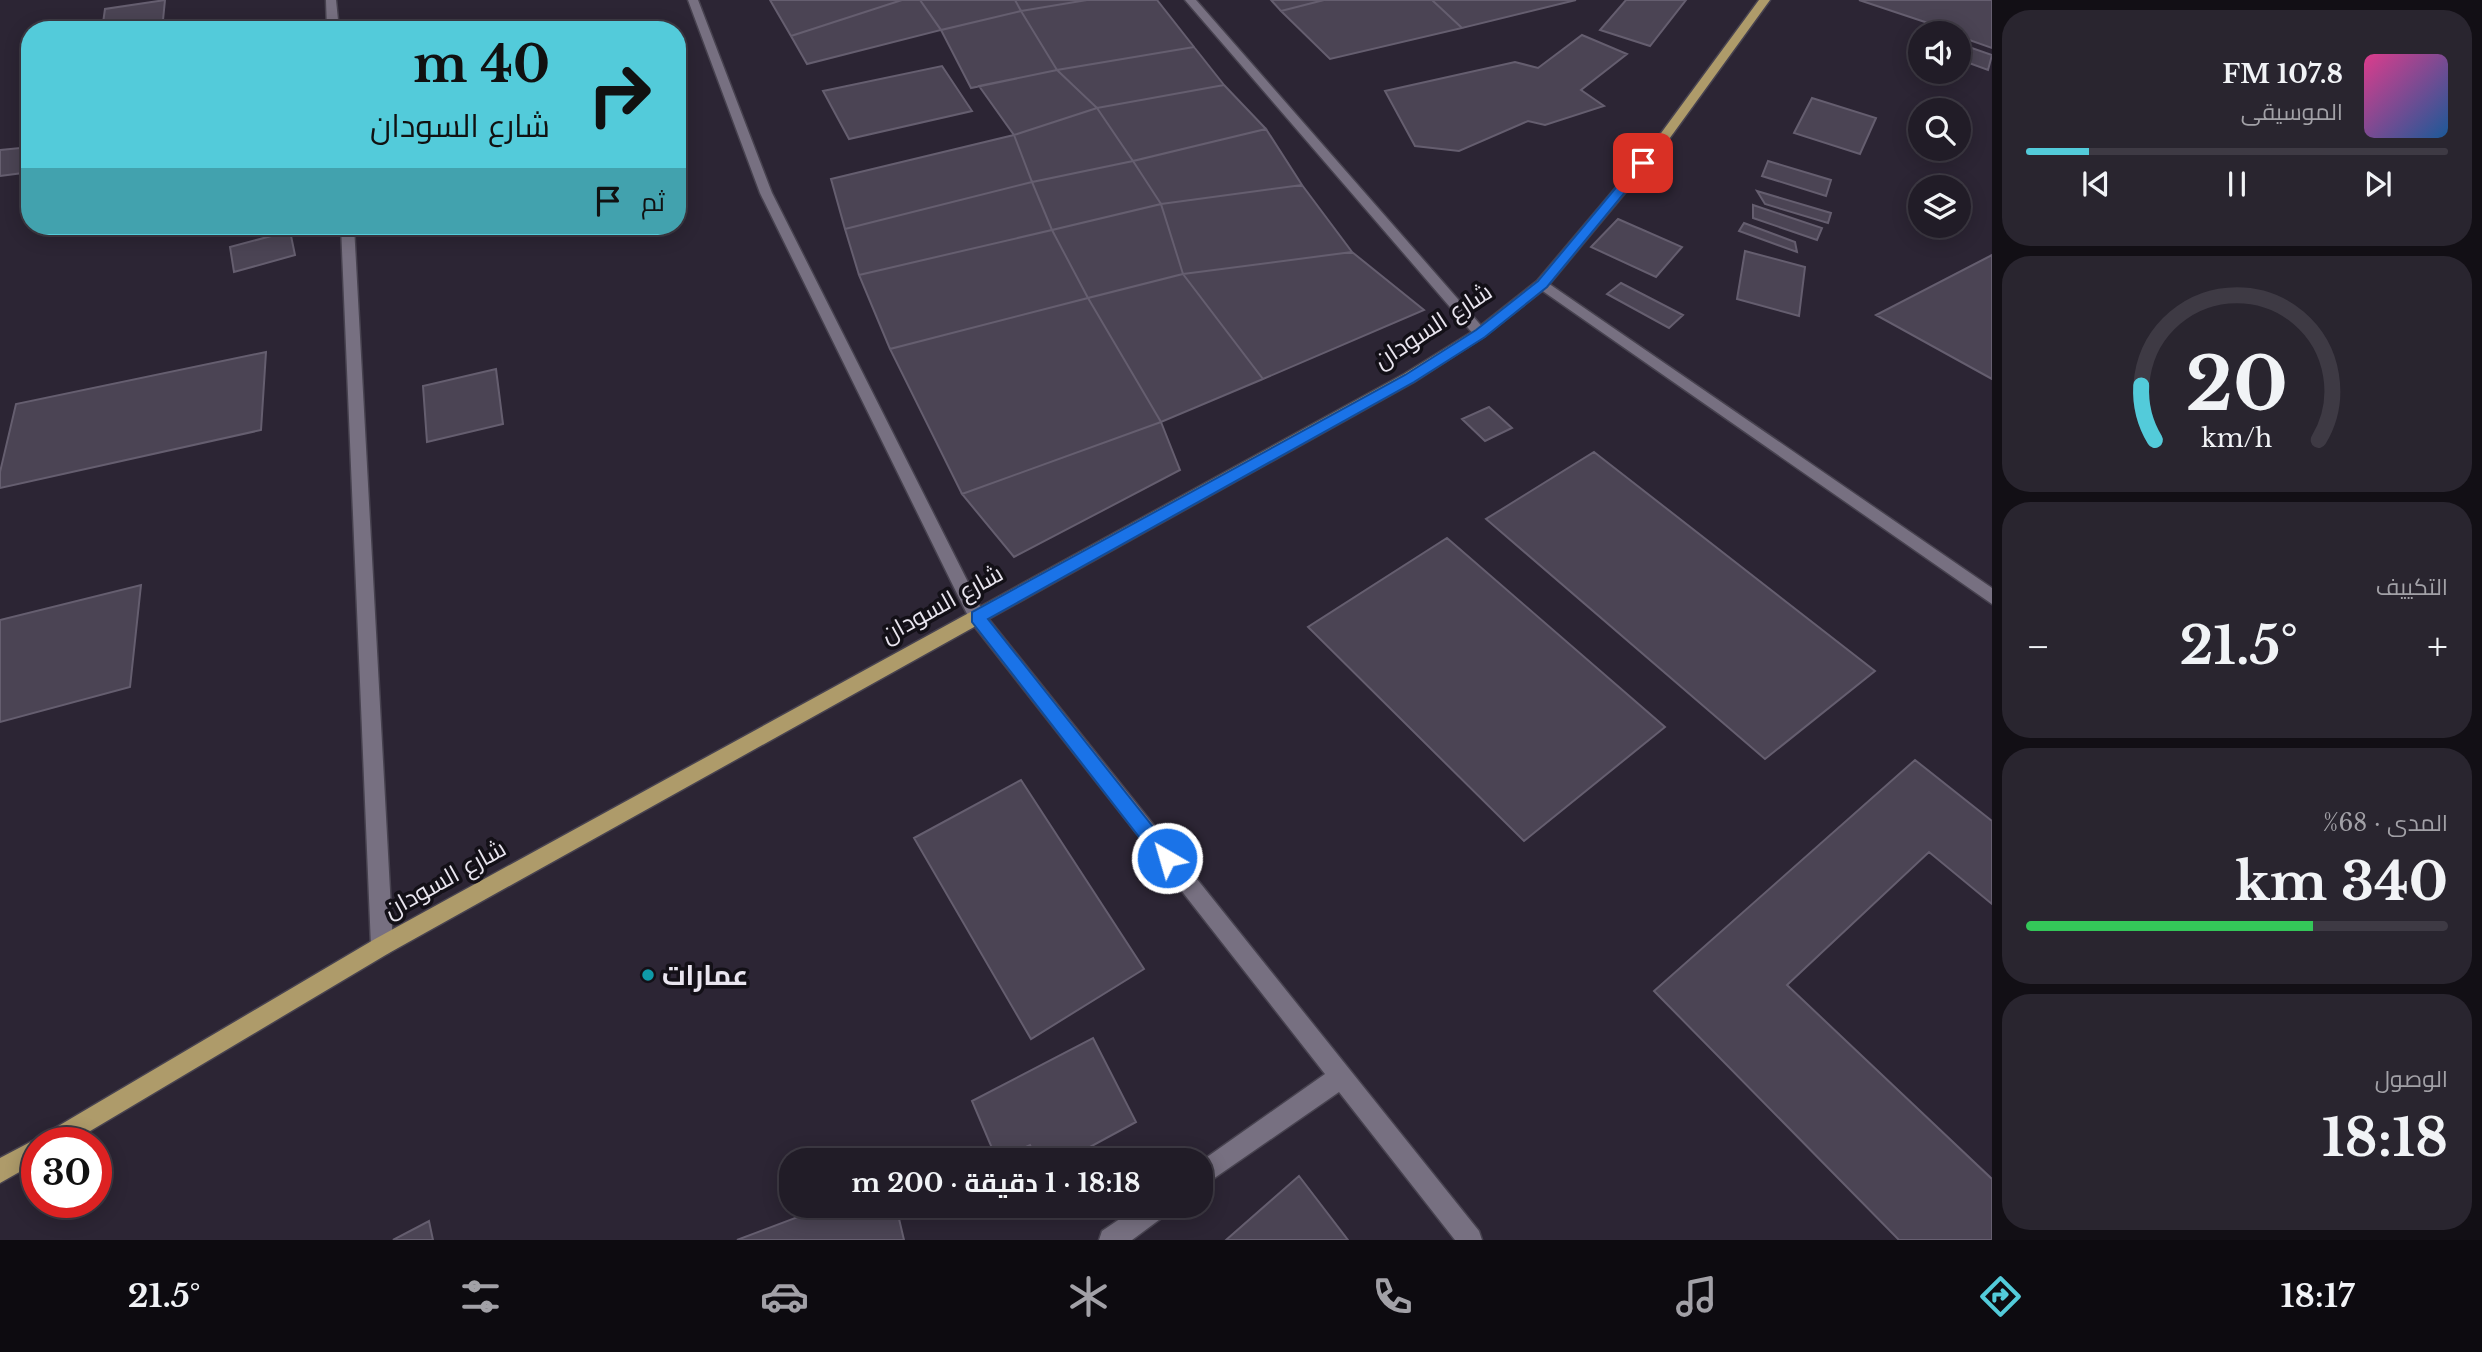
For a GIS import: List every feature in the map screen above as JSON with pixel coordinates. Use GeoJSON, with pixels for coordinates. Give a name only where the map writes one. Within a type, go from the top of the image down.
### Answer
{"type":"FeatureCollection","features":[{"type":"Feature","properties":{"kind":"main road","name":"شارع السودان"},"geometry":{"type":"LineString","coordinates":[[75,1127],[382,946],[1409,378],[1480,333],[1542,284],[1660,143],[1761,1]]}},
{"type":"Feature","properties":{"kind":"main road"},"geometry":{"type":"LineString","coordinates":[[0,1171],[21,1159]]}},
{"type":"Feature","properties":{"kind":"street"},"geometry":{"type":"LineString","coordinates":[[331,0],[332,21]]}},
{"type":"Feature","properties":{"kind":"street"},"geometry":{"type":"LineString","coordinates":[[693,0],[766,193],[977,617],[1470,1240]]}},
{"type":"Feature","properties":{"kind":"street"},"geometry":{"type":"LineString","coordinates":[[1190,0],[1480,333]]}},
{"type":"Feature","properties":{"kind":"street"},"geometry":{"type":"LineString","coordinates":[[347,235],[382,946]]}},
{"type":"Feature","properties":{"kind":"street"},"geometry":{"type":"LineString","coordinates":[[1542,284],[1992,597]]}},
{"type":"Feature","properties":{"kind":"street"},"geometry":{"type":"LineString","coordinates":[[1213,1167],[1339,1077]]}},
{"type":"Feature","properties":{"kind":"street"},"geometry":{"type":"LineString","coordinates":[[1111,1240],[1142,1218]]}},
{"type":"Feature","properties":{"kind":"building"},"geometry":{"type":"Polygon","coordinates":[[[165,0],[163,21],[103,21],[105,9],[165,0]]]}},
{"type":"Feature","properties":{"kind":"building"},"geometry":{"type":"Polygon","coordinates":[[[770,0],[902,0],[791,36],[770,0]]]}},
{"type":"Feature","properties":{"kind":"building"},"geometry":{"type":"Polygon","coordinates":[[[902,0],[920,0],[941,30],[807,64],[791,36],[902,0]]]}},
{"type":"Feature","properties":{"kind":"building"},"geometry":{"type":"Polygon","coordinates":[[[920,0],[1015,0],[1021,11],[941,30],[920,0]]]}},
{"type":"Feature","properties":{"kind":"building"},"geometry":{"type":"Polygon","coordinates":[[[1015,0],[1087,0],[1021,11],[1015,0]]]}},
{"type":"Feature","properties":{"kind":"building"},"geometry":{"type":"Polygon","coordinates":[[[1087,0],[1157,0],[1194,47],[1057,70],[1021,11],[1087,0]]]}},
{"type":"Feature","properties":{"kind":"building"},"geometry":{"type":"Polygon","coordinates":[[[1271,0],[1324,0],[1281,11],[1271,0]]]}},
{"type":"Feature","properties":{"kind":"building"},"geometry":{"type":"Polygon","coordinates":[[[1324,0],[1432,0],[1462,28],[1330,59],[1281,11],[1324,0]]]}},
{"type":"Feature","properties":{"kind":"building"},"geometry":{"type":"Polygon","coordinates":[[[1432,0],[1576,0],[1462,28],[1432,0]]]}},
{"type":"Feature","properties":{"kind":"building"},"geometry":{"type":"Polygon","coordinates":[[[1626,0],[1686,0],[1650,46],[1600,30],[1626,0]]]}},
{"type":"Feature","properties":{"kind":"building"},"geometry":{"type":"Polygon","coordinates":[[[1859,0],[1992,0],[1992,48],[1971,41],[1971,21],[1922,21],[1859,0]]]}},
{"type":"Feature","properties":{"kind":"building"},"geometry":{"type":"Polygon","coordinates":[[[1021,11],[1057,70],[971,88],[941,30],[1021,11]]]}},
{"type":"Feature","properties":{"kind":"building"},"geometry":{"type":"Polygon","coordinates":[[[1582,35],[1627,54],[1581,90],[1604,106],[1545,125],[1528,121],[1459,151],[1415,146],[1385,91],[1515,62],[1538,68],[1582,35]]]}},
{"type":"Feature","properties":{"kind":"building"},"geometry":{"type":"Polygon","coordinates":[[[1194,47],[1224,85],[1097,108],[1057,70],[1194,47]]]}},
{"type":"Feature","properties":{"kind":"building"},"geometry":{"type":"Polygon","coordinates":[[[1971,48],[1992,55],[1988,70],[1971,64],[1971,48]]]}},
{"type":"Feature","properties":{"kind":"building"},"geometry":{"type":"Polygon","coordinates":[[[942,66],[972,111],[849,139],[823,91],[942,66]]]}},
{"type":"Feature","properties":{"kind":"building"},"geometry":{"type":"Polygon","coordinates":[[[1057,70],[1097,108],[1014,135],[979,86],[1057,70]]]}},
{"type":"Feature","properties":{"kind":"building"},"geometry":{"type":"Polygon","coordinates":[[[1224,85],[1266,129],[1133,161],[1097,108],[1224,85]]]}},
{"type":"Feature","properties":{"kind":"building"},"geometry":{"type":"Polygon","coordinates":[[[1812,98],[1876,118],[1860,154],[1794,133],[1812,98]]]}},
{"type":"Feature","properties":{"kind":"building"},"geometry":{"type":"Polygon","coordinates":[[[1097,108],[1133,161],[1032,182],[1014,135],[1097,108]]]}},
{"type":"Feature","properties":{"kind":"building"},"geometry":{"type":"Polygon","coordinates":[[[1266,129],[1302,185],[1161,204],[1133,161],[1266,129]]]}},
{"type":"Feature","properties":{"kind":"building"},"geometry":{"type":"Polygon","coordinates":[[[1014,135],[1032,182],[845,229],[831,179],[1014,135]]]}},
{"type":"Feature","properties":{"kind":"building"},"geometry":{"type":"Polygon","coordinates":[[[21,148],[21,173],[0,176],[0,150],[21,148]]]}},
{"type":"Feature","properties":{"kind":"building"},"geometry":{"type":"Polygon","coordinates":[[[1133,161],[1161,204],[1052,230],[1032,182],[1133,161]]]}},
{"type":"Feature","properties":{"kind":"building"},"geometry":{"type":"Polygon","coordinates":[[[1768,161],[1831,180],[1826,196],[1762,176],[1768,161]]]}},
{"type":"Feature","properties":{"kind":"building"},"geometry":{"type":"Polygon","coordinates":[[[1032,182],[1052,230],[859,275],[845,229],[1032,182]]]}},
{"type":"Feature","properties":{"kind":"building"},"geometry":{"type":"Polygon","coordinates":[[[1302,185],[1352,252],[1183,274],[1161,204],[1302,185]]]}},
{"type":"Feature","properties":{"kind":"building"},"geometry":{"type":"Polygon","coordinates":[[[1757,191],[1831,213],[1828,223],[1765,204],[1757,191]]]}},
{"type":"Feature","properties":{"kind":"building"},"geometry":{"type":"Polygon","coordinates":[[[1161,204],[1183,274],[1088,298],[1052,230],[1161,204]]]}},
{"type":"Feature","properties":{"kind":"building"},"geometry":{"type":"Polygon","coordinates":[[[1753,205],[1822,228],[1817,240],[1753,218],[1753,205]]]}},
{"type":"Feature","properties":{"kind":"building"},"geometry":{"type":"Polygon","coordinates":[[[1618,219],[1682,247],[1656,277],[1591,247],[1618,219]]]}},
{"type":"Feature","properties":{"kind":"building"},"geometry":{"type":"Polygon","coordinates":[[[1744,223],[1795,242],[1797,252],[1739,231],[1744,223]]]}},
{"type":"Feature","properties":{"kind":"building"},"geometry":{"type":"Polygon","coordinates":[[[1052,230],[1088,298],[890,349],[859,275],[1052,230]]]}},
{"type":"Feature","properties":{"kind":"building"},"geometry":{"type":"Polygon","coordinates":[[[275,235],[291,235],[295,255],[234,272],[230,247],[275,235]]]}},
{"type":"Feature","properties":{"kind":"building"},"geometry":{"type":"Polygon","coordinates":[[[1745,251],[1805,267],[1799,316],[1737,299],[1745,251]]]}},
{"type":"Feature","properties":{"kind":"building"},"geometry":{"type":"Polygon","coordinates":[[[1352,252],[1424,310],[1263,379],[1183,274],[1352,252]]]}},
{"type":"Feature","properties":{"kind":"building"},"geometry":{"type":"Polygon","coordinates":[[[1992,255],[1992,379],[1876,315],[1992,255]]]}},
{"type":"Feature","properties":{"kind":"building"},"geometry":{"type":"Polygon","coordinates":[[[1183,274],[1263,379],[1161,422],[1088,298],[1183,274]]]}},
{"type":"Feature","properties":{"kind":"building"},"geometry":{"type":"Polygon","coordinates":[[[1621,283],[1683,315],[1669,328],[1607,294],[1621,283]]]}},
{"type":"Feature","properties":{"kind":"building"},"geometry":{"type":"Polygon","coordinates":[[[1088,298],[1161,422],[962,494],[890,349],[1088,298]]]}},
{"type":"Feature","properties":{"kind":"building"},"geometry":{"type":"Polygon","coordinates":[[[266,352],[261,430],[0,488],[0,472],[16,404],[266,352]]]}},
{"type":"Feature","properties":{"kind":"building"},"geometry":{"type":"Polygon","coordinates":[[[496,369],[503,424],[427,442],[423,386],[496,369]]]}},
{"type":"Feature","properties":{"kind":"building"},"geometry":{"type":"Polygon","coordinates":[[[1489,407],[1512,428],[1485,441],[1462,419],[1489,407]]]}},
{"type":"Feature","properties":{"kind":"building"},"geometry":{"type":"Polygon","coordinates":[[[1161,422],[1180,470],[1014,557],[962,494],[1161,422]]]}},
{"type":"Feature","properties":{"kind":"building"},"geometry":{"type":"Polygon","coordinates":[[[1594,452],[1875,671],[1765,759],[1486,519],[1594,452]]]}},
{"type":"Feature","properties":{"kind":"building"},"geometry":{"type":"Polygon","coordinates":[[[1447,538],[1665,727],[1524,841],[1308,627],[1447,538]]]}},
{"type":"Feature","properties":{"kind":"building"},"geometry":{"type":"Polygon","coordinates":[[[141,585],[130,687],[0,722],[0,620],[141,585]]]}},
{"type":"Feature","properties":{"kind":"building"},"geometry":{"type":"Polygon","coordinates":[[[1915,760],[1992,821],[1992,904],[1929,852],[1787,985],[1992,1179],[1992,1240],[1899,1240],[1654,991],[1915,760]]]}},
{"type":"Feature","properties":{"kind":"building"},"geometry":{"type":"Polygon","coordinates":[[[1021,780],[1144,969],[1031,1039],[914,838],[1021,780]]]}},
{"type":"Feature","properties":{"kind":"building"},"geometry":{"type":"Polygon","coordinates":[[[1093,1038],[1136,1122],[1088,1148],[1031,1148],[1030,1145],[1023,1148],[992,1148],[972,1101],[1093,1038]]]}},
{"type":"Feature","properties":{"kind":"building"},"geometry":{"type":"Polygon","coordinates":[[[1299,1176],[1348,1240],[1226,1240],[1299,1176]]]}},
{"type":"Feature","properties":{"kind":"building"},"geometry":{"type":"Polygon","coordinates":[[[795,1218],[899,1218],[904,1240],[737,1240],[795,1218]]]}},
{"type":"Feature","properties":{"kind":"building"},"geometry":{"type":"Polygon","coordinates":[[[429,1221],[433,1240],[393,1240],[429,1221]]]}},
{"type":"Feature","properties":{"kind":"place","name":"عمارات"},"geometry":{"type":"Point","coordinates":[648,975]}},
{"type":"Feature","properties":{"kind":"route"},"geometry":{"type":"LineString","coordinates":[[1167,858],[977,617],[1409,378],[1480,333],[1542,284],[1643,163]]}}]}
